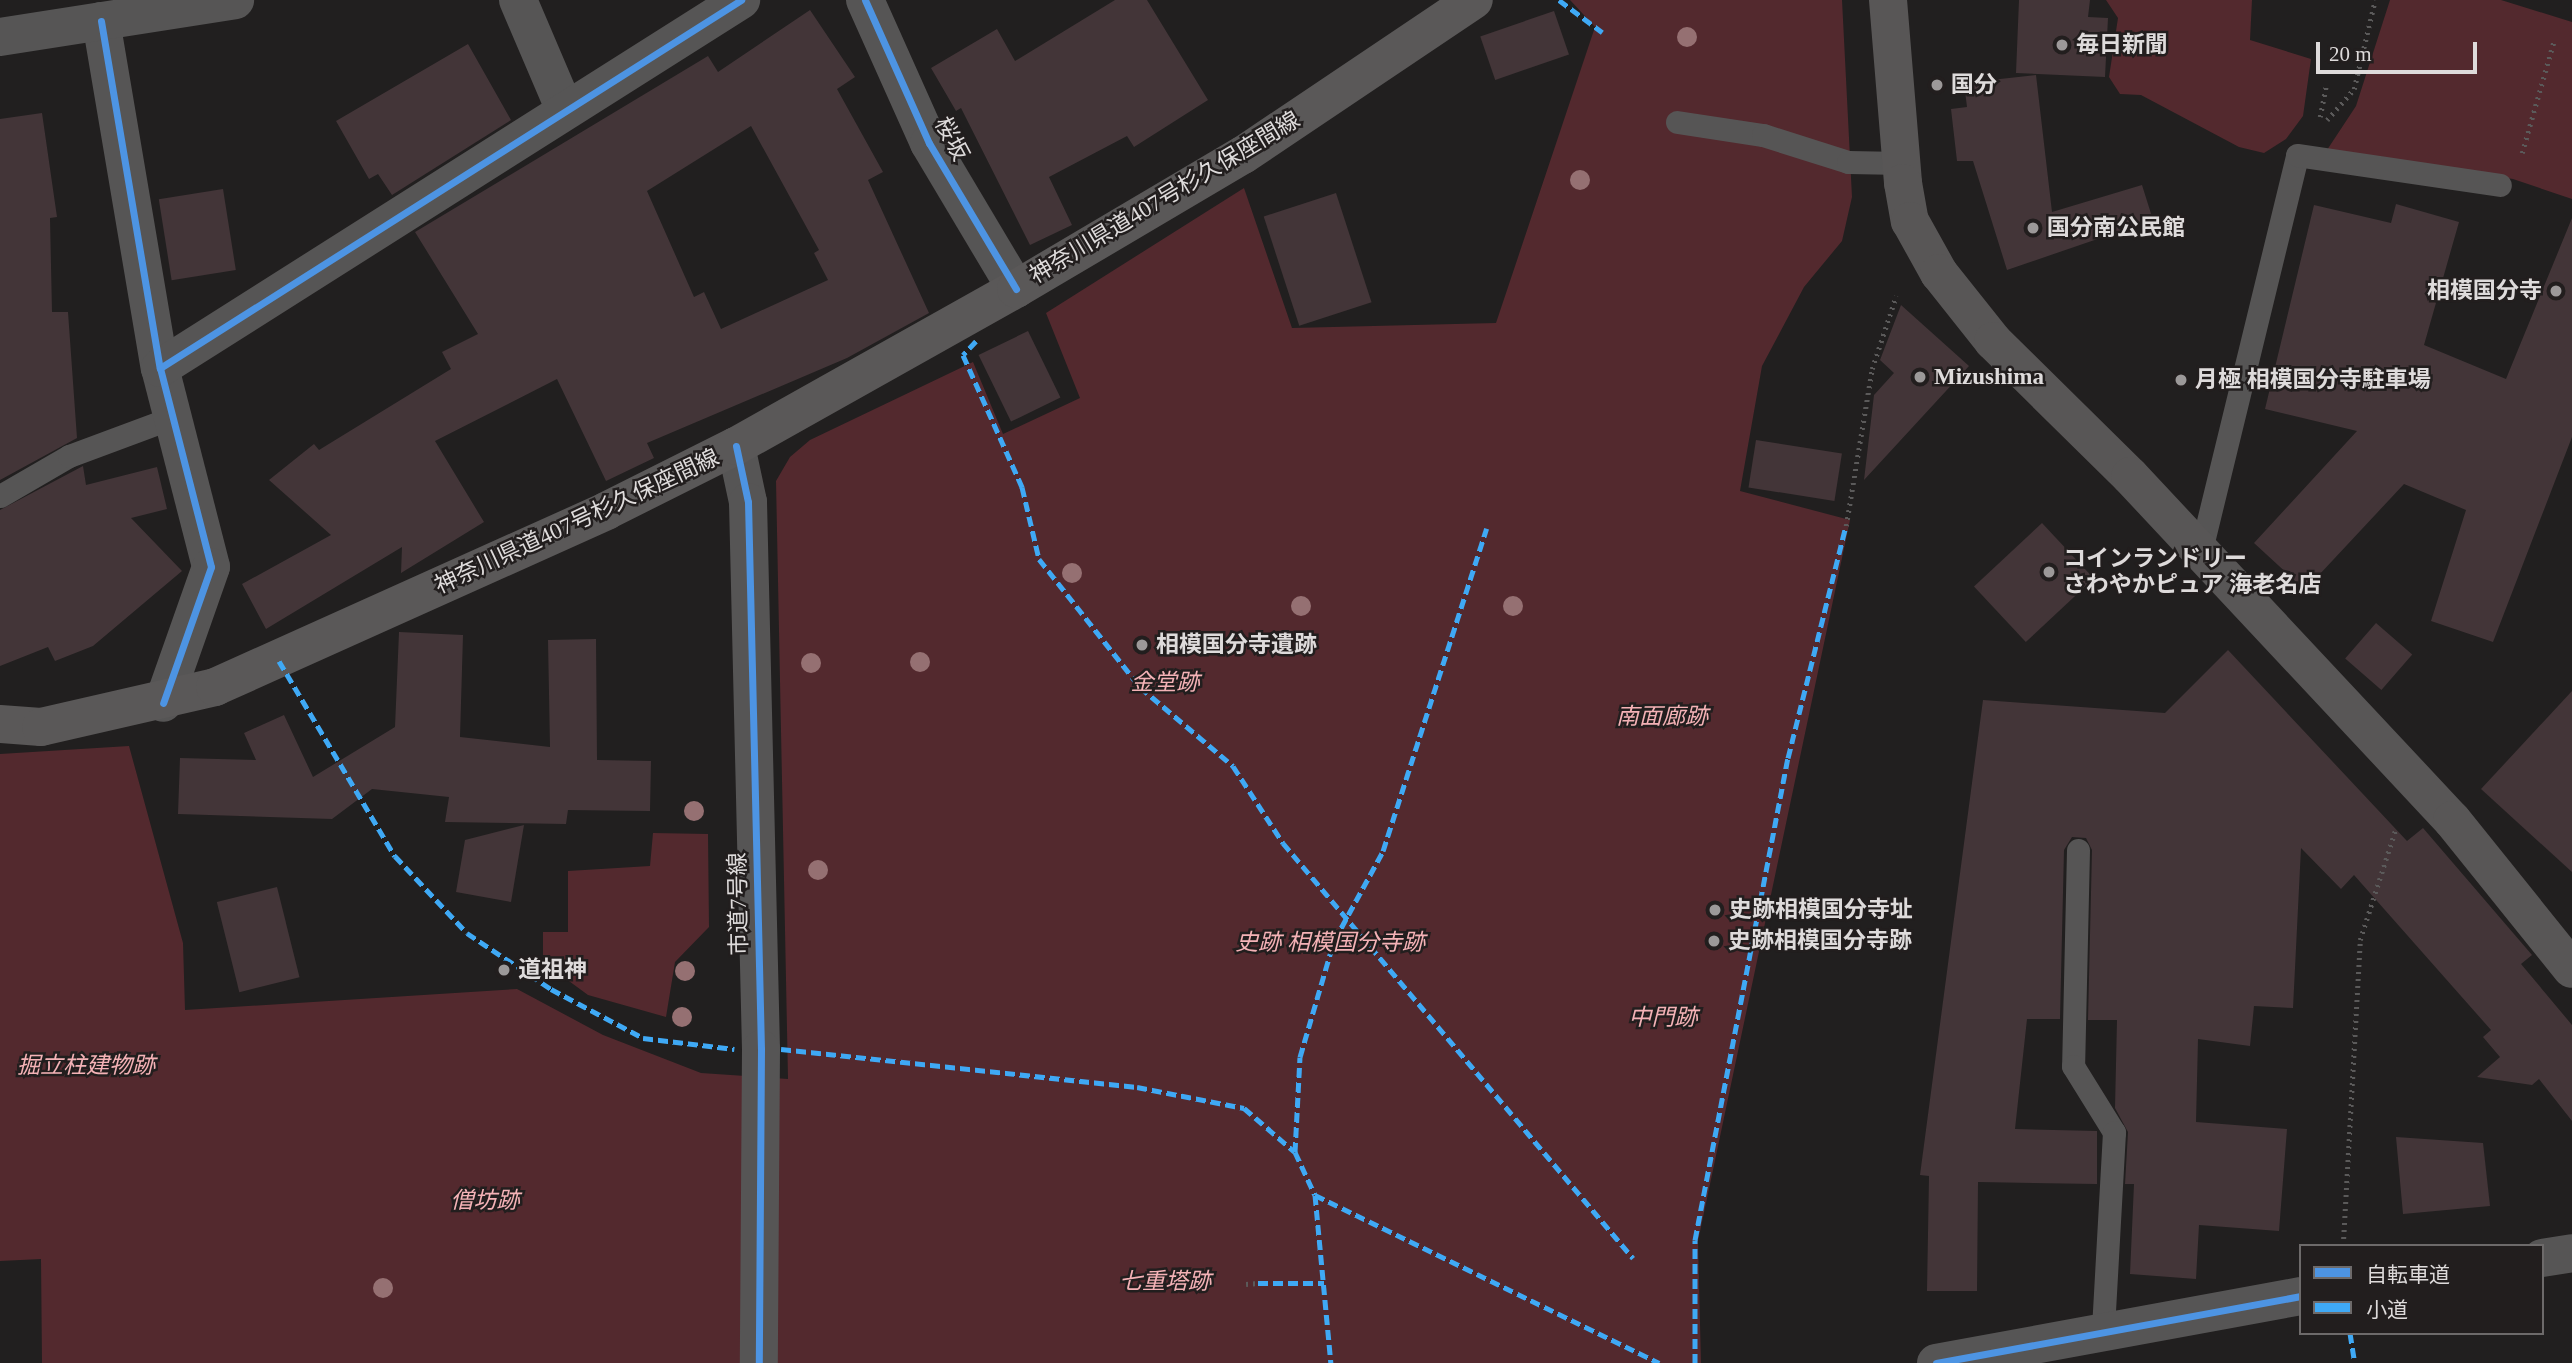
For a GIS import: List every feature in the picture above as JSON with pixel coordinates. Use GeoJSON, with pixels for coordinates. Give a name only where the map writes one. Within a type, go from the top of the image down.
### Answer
{"type":"FeatureCollection","features":[{"type":"Feature","properties":{"kind":"main road","name":"神奈川県道407号杉久保座間線"},"geometry":{"type":"LineString","coordinates":[[0,724],[41,727],[163,703],[297,653],[736,446],[1016,289],[1243,155],[1474,0]]}},
{"type":"Feature","properties":{"kind":"main road"},"geometry":{"type":"LineString","coordinates":[[1888,0],[1902,163],[1910,221],[1939,273],[1993,341],[2201,550],[2428,795],[2572,969]]}},
{"type":"Feature","properties":{"kind":"street"},"geometry":{"type":"LineString","coordinates":[[0,37],[235,0]]}},
{"type":"Feature","properties":{"kind":"street"},"geometry":{"type":"LineString","coordinates":[[517,0],[564,108]]}},
{"type":"Feature","properties":{"kind":"street"},"geometry":{"type":"LineString","coordinates":[[160,368],[564,108],[741,0]]}},
{"type":"Feature","properties":{"kind":"street","name":"桜坂"},"geometry":{"type":"LineString","coordinates":[[865,0],[929,143],[1016,289]]}},
{"type":"Feature","properties":{"kind":"street"},"geometry":{"type":"LineString","coordinates":[[101,20],[160,368],[211,567],[163,703]]}},
{"type":"Feature","properties":{"kind":"street","name":"市道7号線"},"geometry":{"type":"LineString","coordinates":[[736,446],[748,502],[761,1049],[759,1363]]}},
{"type":"Feature","properties":{"kind":"street"},"geometry":{"type":"LineString","coordinates":[[2544,1258],[2572,1253]]}},
{"type":"Feature","properties":{"kind":"street"},"geometry":{"type":"LineString","coordinates":[[1936,1363],[2299,1296]]}},
{"type":"Feature","properties":{"kind":"lane"},"geometry":{"type":"LineString","coordinates":[[1676,121],[1763,135],[1848,162],[1902,163]]}},
{"type":"Feature","properties":{"kind":"lane"},"geometry":{"type":"LineString","coordinates":[[2201,550],[2297,155],[2500,185]]}},
{"type":"Feature","properties":{"kind":"lane"},"geometry":{"type":"LineString","coordinates":[[0,496],[69,456],[171,418]]}},
{"type":"Feature","properties":{"kind":"lane"},"geometry":{"type":"LineString","coordinates":[[2078,850],[2073,1066],[2114,1132],[2103,1331]]}},
{"type":"Feature","properties":{"kind":"path"},"geometry":{"type":"LineString","coordinates":[[2297,155],[2354,89],[2375,0]]}},
{"type":"Feature","properties":{"kind":"path"},"geometry":{"type":"LineString","coordinates":[[2519,162],[2554,41]]}},
{"type":"Feature","properties":{"kind":"path"},"geometry":{"type":"LineString","coordinates":[[2316,132],[2326,87]]}},
{"type":"Feature","properties":{"kind":"path"},"geometry":{"type":"LineString","coordinates":[[1846,526],[1875,358],[1899,288]]}},
{"type":"Feature","properties":{"kind":"path"},"geometry":{"type":"LineString","coordinates":[[2343,1244],[2360,940],[2386,847],[2428,795]]}},
{"type":"Feature","properties":{"kind":"path"},"geometry":{"type":"LineString","coordinates":[[1246,1284],[1258,1283]]}},
{"type":"Feature","properties":{"kind":"green space","name":"史跡 相模国分寺跡"},"geometry":{"type":"Polygon","coordinates":[[[1570,0],[1842,0],[1852,197],[1842,241],[1804,287],[1762,366],[1740,491],[1850,520],[1698,1241],[1701,1363],[42,1363],[41,1259],[0,1261],[0,754],[129,746],[183,943],[185,1010],[517,989],[603,1035],[701,1073],[788,1079],[776,481],[790,457],[810,440],[973,362],[1003,434],[1080,398],[1046,313],[1244,188],[1292,328],[1496,323],[1595,27],[1570,0]]]}},
{"type":"Feature","properties":{"kind":"green space"},"geometry":{"type":"Polygon","coordinates":[[[2106,0],[2252,0],[2250,40],[2311,59],[2303,116],[2286,139],[2264,153],[2239,147],[2141,95],[2120,94],[2109,77],[2118,18],[2106,0]]]}},
{"type":"Feature","properties":{"kind":"green space"},"geometry":{"type":"Polygon","coordinates":[[[2390,0],[2501,0],[2572,22],[2572,199],[2513,179],[2327,150],[2356,106],[2390,0]]]}},
{"type":"Feature","properties":{"kind":"green space"},"geometry":{"type":"Polygon","coordinates":[[[653,833],[708,834],[709,927],[675,962],[666,1017],[588,995],[543,962],[543,932],[568,932],[568,871],[650,866],[653,833]]]}},
{"type":"Feature","properties":{"kind":"building"},"geometry":{"type":"Polygon","coordinates":[[[1115,0],[1147,0],[1208,100],[1134,147],[1127,136],[1049,177],[1072,225],[1030,245],[961,108],[956,111],[931,68],[997,29],[1015,61],[1115,0]]]}},
{"type":"Feature","properties":{"kind":"building","name":"毎日新聞"},"geometry":{"type":"Polygon","coordinates":[[[2019,0],[2090,0],[2088,17],[2108,18],[2105,77],[2016,73],[2019,0]]]}},
{"type":"Feature","properties":{"kind":"building"},"geometry":{"type":"Polygon","coordinates":[[[810,10],[855,77],[837,89],[883,172],[868,180],[929,313],[847,358],[647,443],[654,458],[606,481],[557,379],[435,441],[484,522],[401,573],[402,547],[266,629],[242,584],[331,535],[269,480],[314,444],[319,450],[451,369],[442,352],[478,334],[415,232],[708,56],[718,72],[810,10]],[[751,126],[647,191],[694,297],[704,292],[721,329],[828,280],[814,253],[819,250],[751,126]]]}},
{"type":"Feature","properties":{"kind":"building"},"geometry":{"type":"Polygon","coordinates":[[[1554,11],[1569,54],[1495,80],[1480,36],[1554,11]]]}},
{"type":"Feature","properties":{"kind":"building"},"geometry":{"type":"Polygon","coordinates":[[[468,44],[511,120],[392,195],[378,174],[369,179],[336,121],[468,44]]]}},
{"type":"Feature","properties":{"kind":"building"},"geometry":{"type":"Polygon","coordinates":[[[2036,75],[2052,212],[2142,185],[2153,220],[2007,270],[1973,161],[1957,161],[1951,109],[1967,107],[1964,83],[2036,75]]]}},
{"type":"Feature","properties":{"kind":"building"},"geometry":{"type":"Polygon","coordinates":[[[42,113],[57,217],[50,218],[52,312],[68,312],[77,438],[0,480],[0,119],[42,113]]]}},
{"type":"Feature","properties":{"kind":"building"},"geometry":{"type":"Polygon","coordinates":[[[223,189],[236,270],[172,280],[159,199],[223,189]]]}},
{"type":"Feature","properties":{"kind":"building"},"geometry":{"type":"Polygon","coordinates":[[[1336,193],[1372,302],[1299,326],[1264,216],[1336,193]]]}},
{"type":"Feature","properties":{"kind":"building"},"geometry":{"type":"Polygon","coordinates":[[[2396,204],[2459,222],[2424,345],[2506,379],[2572,218],[2572,437],[2493,642],[2431,621],[2466,510],[2404,484],[2305,590],[2254,543],[2357,431],[2265,409],[2314,205],[2391,223],[2396,204]]]}},
{"type":"Feature","properties":{"kind":"building"},"geometry":{"type":"Polygon","coordinates":[[[1901,305],[1969,366],[1864,480],[1874,395],[1894,373],[1880,360],[1901,305]]]}},
{"type":"Feature","properties":{"kind":"building"},"geometry":{"type":"Polygon","coordinates":[[[1028,331],[1060,398],[1011,422],[979,355],[1028,331]]]}},
{"type":"Feature","properties":{"kind":"building"},"geometry":{"type":"Polygon","coordinates":[[[1756,440],[1842,454],[1834,501],[1748,487],[1756,440]]]}},
{"type":"Feature","properties":{"kind":"building"},"geometry":{"type":"Polygon","coordinates":[[[83,466],[86,485],[157,467],[167,509],[131,518],[182,571],[93,646],[55,661],[48,647],[0,666],[0,510],[83,466]]]}},
{"type":"Feature","properties":{"kind":"building"},"geometry":{"type":"Polygon","coordinates":[[[2042,523],[2094,579],[2026,642],[1974,586],[2042,523]]]}},
{"type":"Feature","properties":{"kind":"building"},"geometry":{"type":"Polygon","coordinates":[[[2376,623],[2412,654],[2381,690],[2345,658],[2376,623]]]}},
{"type":"Feature","properties":{"kind":"building"},"geometry":{"type":"Polygon","coordinates":[[[399,632],[463,635],[460,737],[550,747],[548,640],[596,639],[597,760],[651,761],[650,811],[568,810],[566,824],[445,822],[449,797],[372,789],[332,819],[178,814],[180,758],[256,760],[244,733],[284,715],[313,777],[395,727],[399,632]]]}},
{"type":"Feature","properties":{"kind":"building"},"geometry":{"type":"Polygon","coordinates":[[[2228,650],[2407,841],[2423,828],[2532,955],[2521,964],[2572,1025],[2572,1121],[2539,1079],[2532,1085],[2477,1077],[2500,1057],[2483,1037],[2491,1030],[2354,875],[2341,889],[2301,848],[2293,1008],[2254,1006],[2250,1046],[2198,1039],[2196,1122],[2287,1129],[2279,1231],[2199,1225],[2196,1279],[2130,1274],[2134,1184],[2125,1184],[2128,1132],[2115,1108],[2117,1020],[2088,1020],[2092,850],[2086,838],[2072,837],[2064,850],[2060,1019],[2027,1019],[2015,1129],[2097,1131],[2097,1184],[1978,1182],[1977,1291],[1927,1291],[1929,1176],[1920,1175],[1983,700],[2165,713],[2228,650]]]}},
{"type":"Feature","properties":{"kind":"building"},"geometry":{"type":"Polygon","coordinates":[[[2572,691],[2572,872],[2481,789],[2572,691]]]}},
{"type":"Feature","properties":{"kind":"building"},"geometry":{"type":"Polygon","coordinates":[[[524,825],[511,902],[456,892],[465,840],[524,825]]]}},
{"type":"Feature","properties":{"kind":"building"},"geometry":{"type":"Polygon","coordinates":[[[277,887],[299,977],[239,992],[217,902],[277,887]]]}},
{"type":"Feature","properties":{"kind":"building"},"geometry":{"type":"Polygon","coordinates":[[[2396,1137],[2483,1143],[2490,1206],[2403,1214],[2396,1137]]]}},
{"type":"Feature","properties":{"kind":"marked path"},"geometry":{"type":"LineString","coordinates":[[1559,0],[1602,32]]}},
{"type":"Feature","properties":{"kind":"marked path"},"geometry":{"type":"LineString","coordinates":[[976,341],[963,355],[1022,487],[1039,559],[1140,687],[1233,766],[1283,843],[1633,1258]]}},
{"type":"Feature","properties":{"kind":"marked path"},"geometry":{"type":"LineString","coordinates":[[1695,1363],[1695,1240],[1788,758],[1846,526]]}},
{"type":"Feature","properties":{"kind":"marked path"},"geometry":{"type":"LineString","coordinates":[[1295,1152],[1300,1057],[1334,941],[1383,851],[1487,528]]}},
{"type":"Feature","properties":{"kind":"marked path"},"geometry":{"type":"LineString","coordinates":[[279,661],[395,856],[467,933],[551,989],[643,1038],[734,1049]]}},
{"type":"Feature","properties":{"kind":"marked path"},"geometry":{"type":"LineString","coordinates":[[781,1049],[1137,1087],[1244,1108],[1295,1152],[1315,1195],[1331,1363]]}},
{"type":"Feature","properties":{"kind":"marked path"},"geometry":{"type":"LineString","coordinates":[[1315,1195],[1659,1363]]}},
{"type":"Feature","properties":{"kind":"marked path"},"geometry":{"type":"LineString","coordinates":[[1258,1283],[1324,1283]]}},
{"type":"Feature","properties":{"kind":"marked path"},"geometry":{"type":"LineString","coordinates":[[2350,1335],[2355,1363]]}},
{"type":"Feature","properties":{"kind":"cycle path"},"geometry":{"type":"LineString","coordinates":[[160,368],[741,0]]}},
{"type":"Feature","properties":{"kind":"cycle path"},"geometry":{"type":"LineString","coordinates":[[865,0],[929,143],[1016,289]]}},
{"type":"Feature","properties":{"kind":"cycle path"},"geometry":{"type":"LineString","coordinates":[[101,21],[160,368],[211,567],[163,703]]}},
{"type":"Feature","properties":{"kind":"cycle path"},"geometry":{"type":"LineString","coordinates":[[736,446],[748,502],[761,1049],[759,1363]]}},
{"type":"Feature","properties":{"kind":"cycle path"},"geometry":{"type":"LineString","coordinates":[[1936,1363],[2299,1296]]}},
{"type":"Feature","properties":{"kind":"place","name":"毎日新聞"},"geometry":{"type":"Point","coordinates":[2062,45]}},
{"type":"Feature","properties":{"kind":"place","name":"国分"},"geometry":{"type":"Point","coordinates":[1937,85]}},
{"type":"Feature","properties":{"kind":"place","name":"国分南公民館"},"geometry":{"type":"Point","coordinates":[2033,228]}},
{"type":"Feature","properties":{"kind":"place","name":"相模国分寺"},"geometry":{"type":"Point","coordinates":[2556,291]}},
{"type":"Feature","properties":{"kind":"place","name":"Mizushima"},"geometry":{"type":"Point","coordinates":[1920,377]}},
{"type":"Feature","properties":{"kind":"place","name":"月極 相模国分寺駐車場"},"geometry":{"type":"Point","coordinates":[2181,380]}},
{"type":"Feature","properties":{"kind":"place","name":"コインランドリー さわやかピュア 海老名店"},"geometry":{"type":"Point","coordinates":[2049,572]}},
{"type":"Feature","properties":{"kind":"place","name":"相模国分寺遺跡"},"geometry":{"type":"Point","coordinates":[1142,645]}},
{"type":"Feature","properties":{"kind":"place","name":"史跡相模国分寺址"},"geometry":{"type":"Point","coordinates":[1715,910]}},
{"type":"Feature","properties":{"kind":"place","name":"史跡相模国分寺跡"},"geometry":{"type":"Point","coordinates":[1714,941]}},
{"type":"Feature","properties":{"kind":"place","name":"道祖神"},"geometry":{"type":"Point","coordinates":[504,970]}},
{"type":"Feature","properties":{"kind":"park label","name":"金堂跡"},"geometry":{"type":"Point","coordinates":[1165,683]}},
{"type":"Feature","properties":{"kind":"park label","name":"南面廊跡"},"geometry":{"type":"Point","coordinates":[1662,717]}},
{"type":"Feature","properties":{"kind":"park label","name":"中門跡"},"geometry":{"type":"Point","coordinates":[1663,1018]}},
{"type":"Feature","properties":{"kind":"park label","name":"掘立柱建物跡"},"geometry":{"type":"Point","coordinates":[86,1066]}},
{"type":"Feature","properties":{"kind":"park label","name":"僧坊跡"},"geometry":{"type":"Point","coordinates":[485,1201]}},
{"type":"Feature","properties":{"kind":"park label","name":"七重塔跡"},"geometry":{"type":"Point","coordinates":[1165,1282]}}]}
